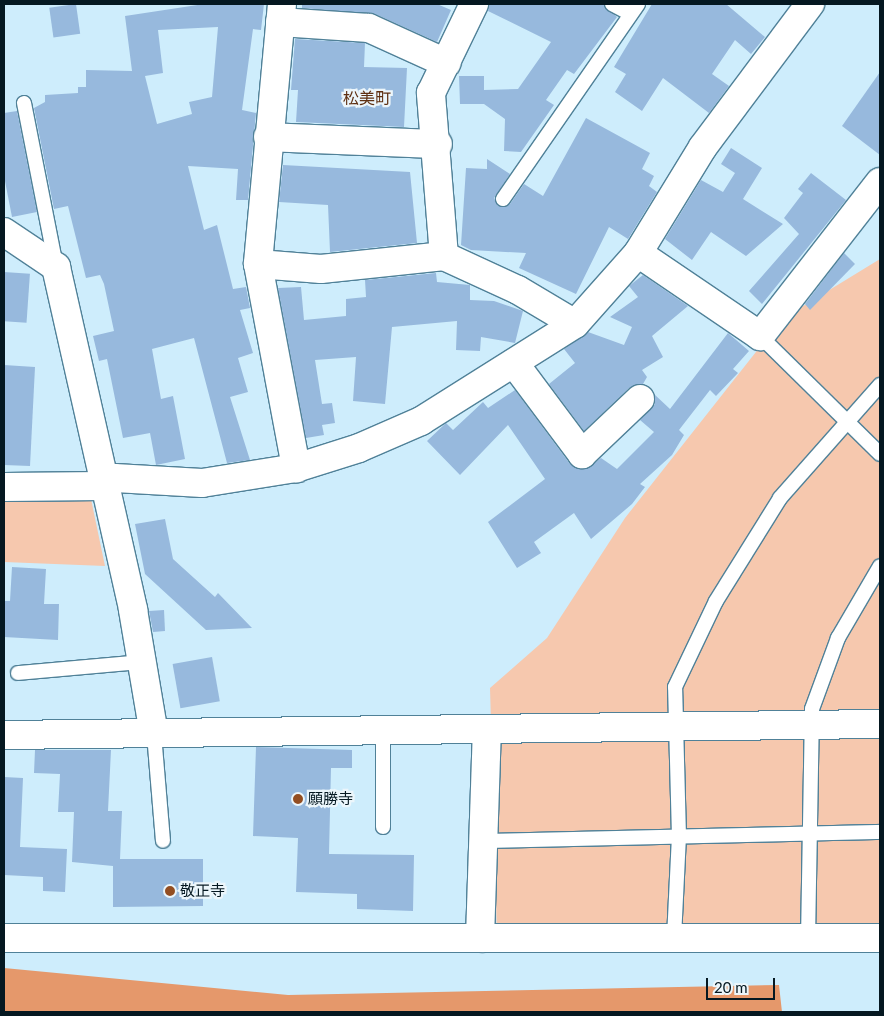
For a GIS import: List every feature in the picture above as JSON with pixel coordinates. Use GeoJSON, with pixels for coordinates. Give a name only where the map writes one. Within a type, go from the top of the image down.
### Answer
{"type":"FeatureCollection","features":[{"type":"Feature","properties":{"kind":"street"},"geometry":{"type":"LineString","coordinates":[[444,256],[438,144],[431,93],[474,4]]}},
{"type":"Feature","properties":{"kind":"street"},"geometry":{"type":"LineString","coordinates":[[4,487],[102,486],[115,478],[202,483],[296,468],[359,448],[422,420],[575,324],[638,253],[703,148],[810,4]]}},
{"type":"Feature","properties":{"kind":"street"},"geometry":{"type":"LineString","coordinates":[[296,468],[258,264],[268,137],[281,13],[369,28],[446,63]]}},
{"type":"Feature","properties":{"kind":"street"},"geometry":{"type":"LineString","coordinates":[[268,137],[438,144]]}},
{"type":"Feature","properties":{"kind":"street"},"geometry":{"type":"LineString","coordinates":[[638,253],[760,336],[880,182]]}},
{"type":"Feature","properties":{"kind":"street"},"geometry":{"type":"LineString","coordinates":[[4,232],[56,267],[102,486],[142,662],[154,734]]}},
{"type":"Feature","properties":{"kind":"street"},"geometry":{"type":"LineString","coordinates":[[258,264],[321,269],[444,256],[518,290],[575,324]]}},
{"type":"Feature","properties":{"kind":"street"},"geometry":{"type":"LineString","coordinates":[[514,363],[582,454],[640,399]]}},
{"type":"Feature","properties":{"kind":"street"},"geometry":{"type":"LineString","coordinates":[[4,736],[383,731],[487,732],[675,726],[880,724]]}},
{"type":"Feature","properties":{"kind":"street"},"geometry":{"type":"LineString","coordinates":[[480,938],[487,732]]}},
{"type":"Feature","properties":{"kind":"street"},"geometry":{"type":"LineString","coordinates":[[4,938],[880,938]]}},
{"type":"Feature","properties":{"kind":"lane"},"geometry":{"type":"LineString","coordinates":[[503,200],[635,9],[612,4]]}},
{"type":"Feature","properties":{"kind":"lane"},"geometry":{"type":"LineString","coordinates":[[24,102],[56,267]]}},
{"type":"Feature","properties":{"kind":"lane"},"geometry":{"type":"LineString","coordinates":[[760,336],[880,454]]}},
{"type":"Feature","properties":{"kind":"lane"},"geometry":{"type":"LineString","coordinates":[[674,938],[679,837],[675,687],[716,601],[780,498],[845,420],[880,385]]}},
{"type":"Feature","properties":{"kind":"lane"},"geometry":{"type":"LineString","coordinates":[[808,939],[811,725],[827,664],[880,566]]}},
{"type":"Feature","properties":{"kind":"lane"},"geometry":{"type":"LineString","coordinates":[[18,674],[142,662]]}},
{"type":"Feature","properties":{"kind":"lane"},"geometry":{"type":"LineString","coordinates":[[383,731],[383,827]]}},
{"type":"Feature","properties":{"kind":"lane"},"geometry":{"type":"LineString","coordinates":[[154,734],[162,842]]}},
{"type":"Feature","properties":{"kind":"lane"},"geometry":{"type":"LineString","coordinates":[[483,841],[880,832]]}},
{"type":"Feature","properties":{"kind":"shaded area"},"geometry":{"type":"Polygon","coordinates":[[[880,259],[880,929],[497,938],[490,688],[547,638],[625,518],[782,319],[880,259]]]}},
{"type":"Feature","properties":{"kind":"shaded area"},"geometry":{"type":"Polygon","coordinates":[[[4,497],[91,499],[105,566],[4,562],[4,497]]]}},
{"type":"Feature","properties":{"kind":"shaded area"},"geometry":{"type":"Polygon","coordinates":[[[4,968],[288,995],[779,985],[782,1012],[4,1012],[4,968]]]}},
{"type":"Feature","properties":{"kind":"building"},"geometry":{"type":"Polygon","coordinates":[[[76,4],[80,34],[53,37],[49,8],[76,4]]]}},
{"type":"Feature","properties":{"kind":"building"},"geometry":{"type":"Polygon","coordinates":[[[204,4],[264,4],[261,30],[253,29],[242,110],[256,113],[248,200],[236,200],[238,169],[188,166],[204,230],[217,225],[233,289],[246,287],[250,308],[240,310],[253,353],[238,358],[248,392],[230,397],[250,460],[227,463],[194,338],[152,349],[161,399],[173,396],[185,459],[156,465],[150,433],[123,438],[107,359],[99,361],[93,336],[114,331],[104,284],[100,275],[86,278],[68,206],[54,209],[34,108],[45,102],[45,95],[78,93],[78,87],[86,87],[86,70],[132,71],[125,16],[204,4]],[[218,27],[158,30],[163,73],[145,76],[157,124],[192,114],[189,102],[212,97],[218,27]]]}},
{"type":"Feature","properties":{"kind":"building"},"geometry":{"type":"Polygon","coordinates":[[[302,4],[437,4],[451,10],[437,42],[375,14],[302,8],[302,4]]]}},
{"type":"Feature","properties":{"kind":"building"},"geometry":{"type":"Polygon","coordinates":[[[489,4],[603,4],[617,17],[574,74],[567,70],[546,100],[554,105],[521,152],[504,151],[505,119],[484,104],[460,104],[459,76],[484,76],[484,90],[518,89],[551,42],[488,11],[489,4]]]}},
{"type":"Feature","properties":{"kind":"building"},"geometry":{"type":"Polygon","coordinates":[[[652,4],[726,4],[765,37],[751,54],[735,40],[712,74],[729,86],[709,113],[663,78],[642,111],[615,92],[626,74],[614,67],[652,4]]]}},
{"type":"Feature","properties":{"kind":"building"},"geometry":{"type":"Polygon","coordinates":[[[295,39],[365,43],[364,67],[407,68],[404,127],[296,122],[298,90],[291,90],[295,39]]]}},
{"type":"Feature","properties":{"kind":"building"},"geometry":{"type":"Polygon","coordinates":[[[880,72],[880,155],[842,126],[880,72]]]}},
{"type":"Feature","properties":{"kind":"building"},"geometry":{"type":"Polygon","coordinates":[[[17,111],[37,212],[12,217],[4,176],[4,113],[17,111]]]}},
{"type":"Feature","properties":{"kind":"building"},"geometry":{"type":"Polygon","coordinates":[[[586,118],[650,153],[642,169],[654,176],[649,186],[657,192],[628,239],[609,227],[576,294],[519,268],[526,253],[471,250],[461,245],[466,168],[487,169],[487,159],[510,174],[494,198],[498,206],[510,204],[524,184],[543,196],[586,118]]]}},
{"type":"Feature","properties":{"kind":"building"},"geometry":{"type":"Polygon","coordinates":[[[731,148],[762,168],[743,199],[783,224],[746,256],[711,232],[692,260],[665,239],[701,180],[723,192],[735,173],[721,164],[731,148]]]}},
{"type":"Feature","properties":{"kind":"building"},"geometry":{"type":"Polygon","coordinates":[[[283,165],[410,172],[417,243],[330,252],[328,205],[279,202],[283,165]]]}},
{"type":"Feature","properties":{"kind":"building"},"geometry":{"type":"Polygon","coordinates":[[[811,173],[846,200],[762,304],[749,291],[799,234],[784,218],[803,193],[798,189],[811,173]]]}},
{"type":"Feature","properties":{"kind":"building"},"geometry":{"type":"Polygon","coordinates":[[[844,253],[855,264],[810,310],[805,304],[844,253]]]}},
{"type":"Feature","properties":{"kind":"building"},"geometry":{"type":"Polygon","coordinates":[[[4,272],[30,274],[27,323],[4,321],[4,272]]]}},
{"type":"Feature","properties":{"kind":"building"},"geometry":{"type":"Polygon","coordinates":[[[436,273],[437,282],[470,285],[470,300],[494,301],[523,311],[515,343],[481,337],[480,351],[456,350],[457,321],[392,327],[385,404],[353,401],[356,357],[315,360],[322,404],[332,403],[335,423],[322,425],[324,435],[306,438],[278,288],[301,287],[304,320],[346,316],[346,299],[366,297],[365,280],[436,273]]]}},
{"type":"Feature","properties":{"kind":"building"},"geometry":{"type":"Polygon","coordinates":[[[643,275],[688,306],[652,336],[663,357],[642,370],[647,377],[643,384],[629,388],[584,431],[549,384],[575,363],[564,349],[588,332],[624,345],[632,327],[610,317],[638,297],[629,286],[643,275]]]}},
{"type":"Feature","properties":{"kind":"building"},"geometry":{"type":"Polygon","coordinates":[[[728,333],[749,351],[733,369],[738,373],[716,396],[710,390],[679,430],[684,435],[672,455],[640,484],[645,487],[632,504],[591,539],[574,513],[534,542],[541,553],[517,568],[488,522],[545,479],[508,425],[460,475],[427,441],[446,423],[453,430],[483,402],[488,408],[515,390],[570,464],[586,469],[601,458],[617,469],[654,432],[640,420],[655,404],[654,394],[670,409],[728,333]]]}},
{"type":"Feature","properties":{"kind":"building"},"geometry":{"type":"Polygon","coordinates":[[[4,365],[35,367],[30,466],[4,465],[4,365]]]}},
{"type":"Feature","properties":{"kind":"building"},"geometry":{"type":"Polygon","coordinates":[[[165,519],[173,559],[215,597],[218,593],[252,628],[206,630],[145,574],[135,524],[165,519]]]}},
{"type":"Feature","properties":{"kind":"building"},"geometry":{"type":"Polygon","coordinates":[[[12,567],[46,569],[44,604],[59,604],[58,640],[4,637],[4,601],[10,601],[12,567]]]}},
{"type":"Feature","properties":{"kind":"building"},"geometry":{"type":"Polygon","coordinates":[[[164,610],[165,631],[153,632],[149,611],[164,610]]]}},
{"type":"Feature","properties":{"kind":"building"},"geometry":{"type":"Polygon","coordinates":[[[212,657],[220,701],[180,708],[173,664],[212,657]]]}},
{"type":"Feature","properties":{"kind":"building"},"geometry":{"type":"Polygon","coordinates":[[[256,747],[352,750],[352,768],[331,768],[329,854],[414,855],[413,911],[357,909],[357,894],[296,892],[298,838],[253,836],[256,747]]]}},
{"type":"Feature","properties":{"kind":"building"},"geometry":{"type":"Polygon","coordinates":[[[35,750],[111,750],[108,811],[122,811],[120,859],[203,859],[203,906],[113,907],[113,866],[72,862],[74,812],[58,812],[60,774],[34,773],[35,750]]]}},
{"type":"Feature","properties":{"kind":"building"},"geometry":{"type":"Polygon","coordinates":[[[4,777],[23,778],[20,847],[67,849],[65,892],[43,891],[43,877],[4,875],[4,777]]]}},
{"type":"Feature","properties":{"kind":"place","name":"願勝寺"},"geometry":{"type":"Point","coordinates":[298,799]}},
{"type":"Feature","properties":{"kind":"place","name":"敬正寺"},"geometry":{"type":"Point","coordinates":[170,891]}},
{"type":"Feature","properties":{"kind":"district","name":"松美町"},"geometry":{"type":"Point","coordinates":[367,98]}}]}
